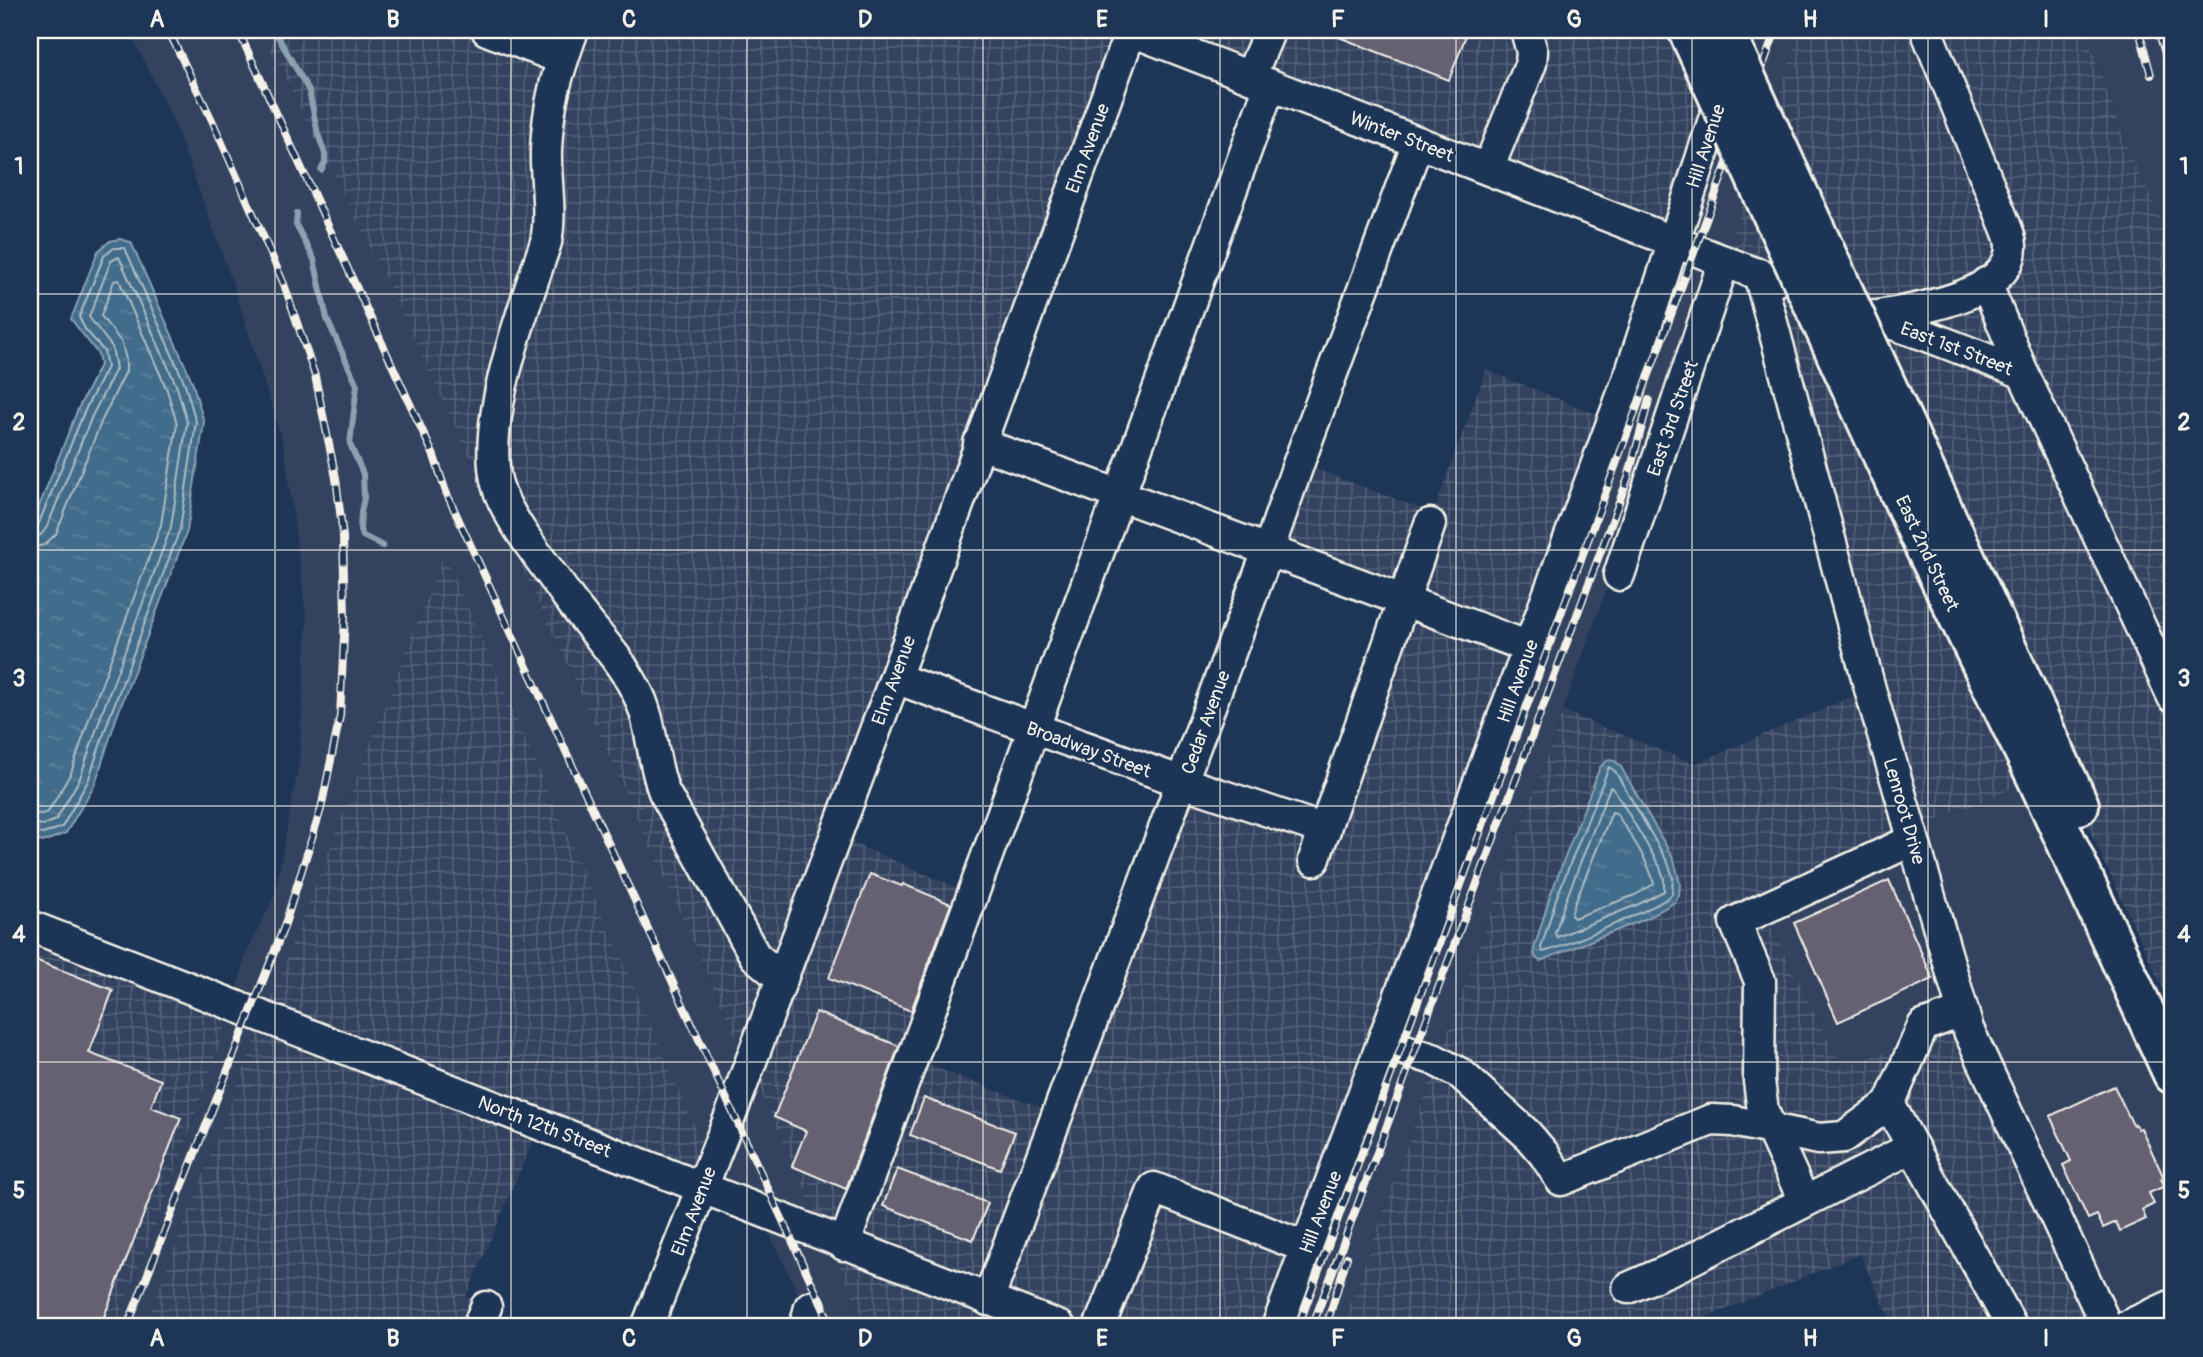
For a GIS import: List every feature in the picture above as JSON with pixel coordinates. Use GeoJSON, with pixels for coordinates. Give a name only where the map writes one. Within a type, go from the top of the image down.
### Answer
{"type":"FeatureCollection","features":[{"type":"Feature","properties":{"kind":"highway","name":"East 2nd Street"},"geometry":{"type":"LineString","coordinates":[[1688,30],[2173,1011]]}},
{"type":"Feature","properties":{"kind":"highway","name":"East 2nd Street"},"geometry":{"type":"LineString","coordinates":[[1724,30],[2037,778],[2173,1074]]}},
{"type":"Feature","properties":{"kind":"street"},"geometry":{"type":"LineString","coordinates":[[487,30],[562,59]]}},
{"type":"Feature","properties":{"kind":"street"},"geometry":{"type":"LineString","coordinates":[[573,30],[553,85],[547,140],[548,229],[500,393],[493,439],[497,485],[509,512],[630,679],[645,710],[658,777],[664,792],[755,956],[782,979]]}},
{"type":"Feature","properties":{"kind":"street","name":"Winter Street"},"geometry":{"type":"LineString","coordinates":[[1130,30],[1674,242]]}},
{"type":"Feature","properties":{"kind":"street","name":"Elm Avenue"},"geometry":{"type":"LineString","coordinates":[[647,1327],[895,678],[1130,30]]}},
{"type":"Feature","properties":{"kind":"street"},"geometry":{"type":"LineString","coordinates":[[844,1245],[1120,494],[1260,81],[1270,30]]}},
{"type":"Feature","properties":{"kind":"street"},"geometry":{"type":"LineString","coordinates":[[1488,169],[1531,63],[1532,52],[1526,30]]}},
{"type":"Feature","properties":{"kind":"street","name":"Hill Avenue"},"geometry":{"type":"LineString","coordinates":[[1277,1327],[1632,369],[1745,30]]}},
{"type":"Feature","properties":{"kind":"street"},"geometry":{"type":"LineString","coordinates":[[1874,317],[1944,303],[1986,283],[2005,266],[2011,249],[2010,240],[1926,30]]}},
{"type":"Feature","properties":{"kind":"street","name":"Cedar Avenue"},"geometry":{"type":"LineString","coordinates":[[988,1300],[1418,142]]}},
{"type":"Feature","properties":{"kind":"street","name":"East 1st Street"},"geometry":{"type":"LineString","coordinates":[[1674,242],[2023,373],[2173,697]]}},
{"type":"Feature","properties":{"kind":"street","name":"East 3rd Street"},"geometry":{"type":"LineString","coordinates":[[1619,575],[1724,261]]}},
{"type":"Feature","properties":{"kind":"street","name":"Lenroot Drive"},"geometry":{"type":"LineString","coordinates":[[1759,274],[1870,689],[1963,1011],[1975,1044],[2107,1327]]}},
{"type":"Feature","properties":{"kind":"street"},"geometry":{"type":"LineString","coordinates":[[1986,283],[2023,373]]}},
{"type":"Feature","properties":{"kind":"street"},"geometry":{"type":"LineString","coordinates":[[979,443],[1529,647]]}},
{"type":"Feature","properties":{"kind":"street"},"geometry":{"type":"LineString","coordinates":[[1314,860],[1430,523]]}},
{"type":"Feature","properties":{"kind":"street","name":"Broadway Street"},"geometry":{"type":"LineString","coordinates":[[895,678],[1182,782],[1325,830]]}},
{"type":"Feature","properties":{"kind":"street"},"geometry":{"type":"LineString","coordinates":[[1804,1201],[1763,1111],[1759,1090],[1760,981],[1735,922],[1913,840]]}},
{"type":"Feature","properties":{"kind":"street","name":"North 12th Street"},"geometry":{"type":"LineString","coordinates":[[30,926],[1060,1327]]}},
{"type":"Feature","properties":{"kind":"street"},"geometry":{"type":"LineString","coordinates":[[1384,1043],[1433,1059],[1461,1074],[1526,1133],[1561,1180],[1702,1122],[1721,1119],[1805,1137],[1833,1139],[1854,1131],[1889,1104],[1923,1026],[1963,1011]]}},
{"type":"Feature","properties":{"kind":"street"},"geometry":{"type":"LineString","coordinates":[[1889,1104],[2012,1327]]}},
{"type":"Feature","properties":{"kind":"street"},"geometry":{"type":"LineString","coordinates":[[1628,1288],[1676,1267],[1913,1147]]}},
{"type":"Feature","properties":{"kind":"street"},"geometry":{"type":"LineString","coordinates":[[1099,1327],[1154,1188],[1307,1248]]}},
{"type":"Feature","properties":{"kind":"street"},"geometry":{"type":"LineString","coordinates":[[2125,1327],[2173,1304]]}},
{"type":"Feature","properties":{"kind":"shaded area"},"geometry":{"type":"Polygon","coordinates":[[[129,30],[261,30],[376,259],[568,666],[867,1327],[814,1327],[758,1210],[702,1187],[444,553],[144,1327],[115,1327],[164,1205],[230,1014],[246,954],[275,894],[299,762],[307,623],[284,446],[233,284],[174,122],[129,30]]]}},
{"type":"Feature","properties":{"kind":"shaded area"},"geometry":{"type":"Polygon","coordinates":[[[261,30],[1745,30],[1674,242],[1131,31],[843,839],[963,890],[915,1060],[1043,1108],[1055,1115],[1182,782],[1324,830],[1404,601],[1268,551],[1305,465],[1433,513],[1486,370],[1613,421],[1277,1327],[867,1327],[568,666],[376,259],[261,30]]]}},
{"type":"Feature","properties":{"kind":"shaded area"},"geometry":{"type":"Polygon","coordinates":[[[1745,30],[1800,30],[1724,261],[1342,1327],[1277,1327],[1745,30]]]}},
{"type":"Feature","properties":{"kind":"shaded area"},"geometry":{"type":"Polygon","coordinates":[[[1800,30],[2085,30],[2126,145],[2173,244],[2173,1011],[1953,534],[2037,778],[1911,831],[1761,906],[1841,1066],[1968,1029],[2107,1327],[1894,1327],[1860,1254],[1684,1327],[1342,1327],[1563,711],[1695,764],[1869,689],[1759,274],[1724,261],[1800,30]]]}},
{"type":"Feature","properties":{"kind":"shaded area"},"geometry":{"type":"Polygon","coordinates":[[[2085,30],[2173,30],[2173,244],[2126,145],[2085,30]]]}},
{"type":"Feature","properties":{"kind":"shaded area"},"geometry":{"type":"Polygon","coordinates":[[[444,553],[711,1164],[702,1187],[540,1124],[466,1297],[486,1307],[478,1327],[144,1327],[444,553]]]}},
{"type":"Feature","properties":{"kind":"shaded area"},"geometry":{"type":"Polygon","coordinates":[[[2037,778],[2173,1074],[2173,1327],[2107,1327],[1841,1066],[1761,906],[1911,831],[2037,778]]]}},
{"type":"Feature","properties":{"kind":"shaded area"},"geometry":{"type":"Polygon","coordinates":[[[30,937],[230,1014],[164,1205],[115,1327],[30,1327],[30,937]]]}},
{"type":"Feature","properties":{"kind":"water"},"geometry":{"type":"Polygon","coordinates":[[[120,239],[131,242],[192,381],[204,422],[187,531],[116,719],[95,784],[66,833],[43,842],[30,838],[30,529],[78,409],[100,365],[98,354],[71,319],[98,251],[110,241],[120,239]]]}},
{"type":"Feature","properties":{"kind":"water"},"geometry":{"type":"Polygon","coordinates":[[[1608,760],[1615,761],[1621,767],[1674,860],[1680,883],[1679,895],[1675,902],[1645,919],[1540,961],[1535,957],[1534,949],[1550,896],[1600,767],[1608,760]]]}},
{"type":"Feature","properties":{"kind":"building"},"geometry":{"type":"Polygon","coordinates":[[[1321,30],[1468,30],[1449,80],[1321,30]]]}},
{"type":"Feature","properties":{"kind":"building"},"geometry":{"type":"Polygon","coordinates":[[[870,874],[951,904],[911,1011],[829,978],[870,874]]]}},
{"type":"Feature","properties":{"kind":"building"},"geometry":{"type":"Polygon","coordinates":[[[1889,880],[1933,979],[1838,1022],[1794,923],[1889,880]]]}},
{"type":"Feature","properties":{"kind":"building"},"geometry":{"type":"Polygon","coordinates":[[[30,958],[113,990],[89,1053],[161,1080],[151,1107],[181,1118],[100,1327],[30,1327],[30,958]]]}},
{"type":"Feature","properties":{"kind":"building"},"geometry":{"type":"Polygon","coordinates":[[[816,1012],[899,1046],[846,1189],[792,1166],[806,1131],[774,1117],[816,1012]]]}},
{"type":"Feature","properties":{"kind":"building"},"geometry":{"type":"Polygon","coordinates":[[[2114,1086],[2133,1125],[2141,1128],[2164,1178],[2161,1179],[2165,1186],[2149,1193],[2154,1204],[2142,1210],[2146,1219],[2120,1231],[2116,1222],[2103,1228],[2097,1215],[2088,1219],[2063,1165],[2071,1161],[2050,1116],[2114,1086]]]}},
{"type":"Feature","properties":{"kind":"building"},"geometry":{"type":"Polygon","coordinates":[[[924,1098],[1015,1132],[1000,1169],[910,1135],[924,1098]]]}},
{"type":"Feature","properties":{"kind":"building"},"geometry":{"type":"Polygon","coordinates":[[[897,1169],[988,1203],[973,1240],[883,1206],[897,1169]]]}},
{"type":"Feature","properties":{"kind":"waterway"},"geometry":{"type":"LineString","coordinates":[[274,30],[309,91],[325,154],[325,163],[321,170]]}},
{"type":"Feature","properties":{"kind":"waterway"},"geometry":{"type":"LineString","coordinates":[[297,213],[296,225],[314,259],[327,319],[357,385],[350,444],[363,474],[364,498],[360,531],[363,536],[383,546]]}},
{"type":"Feature","properties":{"kind":"railway"},"geometry":{"type":"LineString","coordinates":[[127,1327],[284,927],[321,809],[340,716],[345,616],[343,537],[336,478],[315,376],[284,284],[212,120],[168,30]]}},
{"type":"Feature","properties":{"kind":"railway"},"geometry":{"type":"LineString","coordinates":[[238,30],[434,456],[446,492],[832,1327]]}},
{"type":"Feature","properties":{"kind":"railway"},"geometry":{"type":"LineString","coordinates":[[1298,1327],[1776,30]]}},
{"type":"Feature","properties":{"kind":"railway"},"geometry":{"type":"LineString","coordinates":[[2139,30],[2151,75]]}},
{"type":"Feature","properties":{"kind":"railway"},"geometry":{"type":"LineString","coordinates":[[2158,30],[2173,80]]}},
{"type":"Feature","properties":{"kind":"railway"},"geometry":{"type":"LineString","coordinates":[[1312,1327],[1628,478],[1649,400]]}},
{"type":"Feature","properties":{"kind":"railway"},"geometry":{"type":"LineString","coordinates":[[1326,1327],[1347,1257]]}}]}
